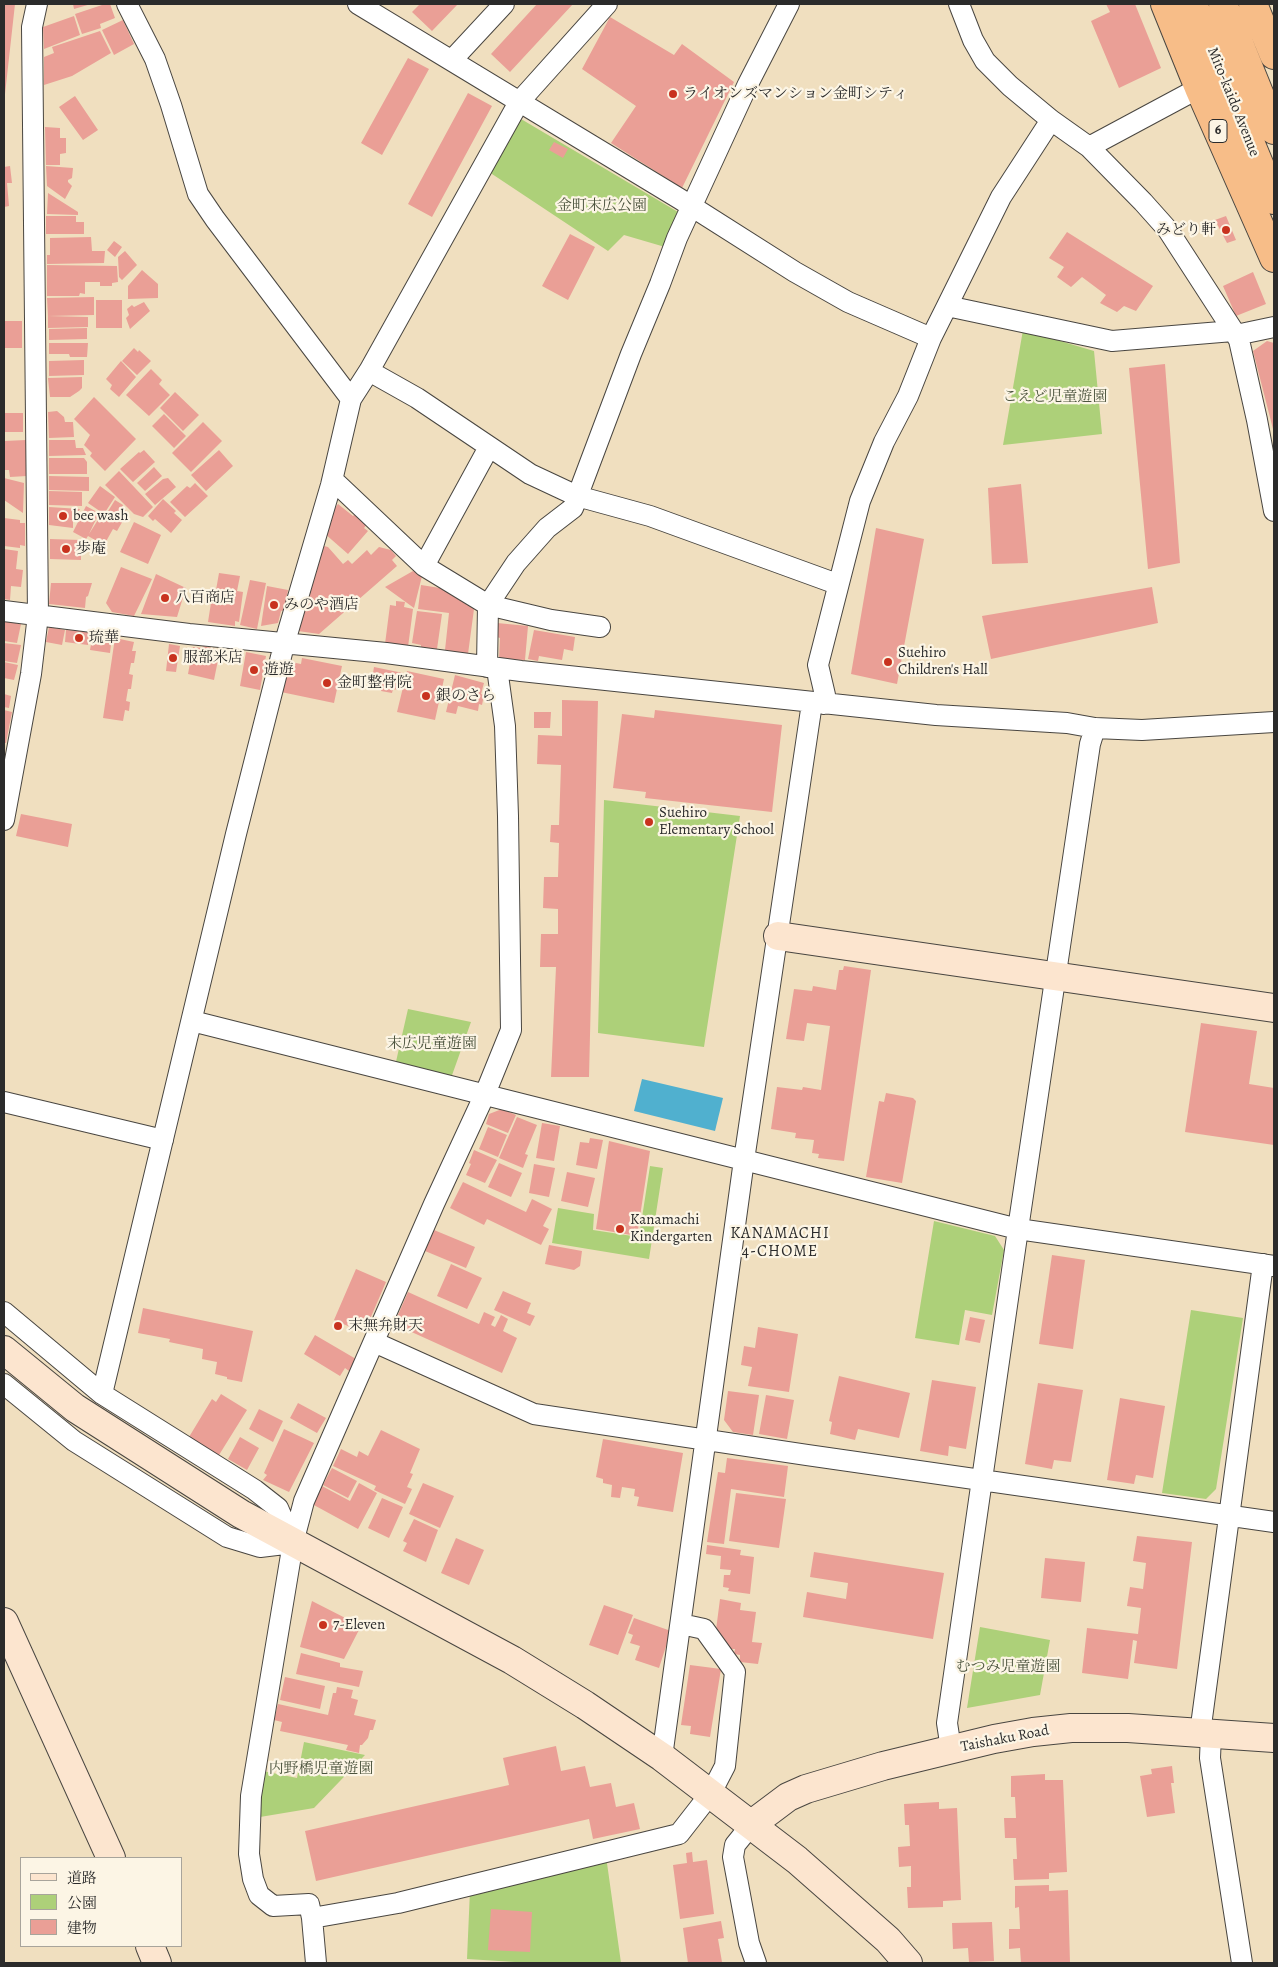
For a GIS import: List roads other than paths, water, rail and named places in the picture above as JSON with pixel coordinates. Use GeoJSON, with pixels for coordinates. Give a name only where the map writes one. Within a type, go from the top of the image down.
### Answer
{"type":"FeatureCollection","features":[{"type":"Feature","properties":{"kind":"highway","name":"Mito-kaido Avenue"},"geometry":{"type":"LineString","coordinates":[[1165,4],[1198,88],[1274,258]]}},
{"type":"Feature","properties":{"kind":"highway","name":"Mito-kaido Avenue"},"geometry":{"type":"LineString","coordinates":[[1193,4],[1274,200]]}},
{"type":"Feature","properties":{"kind":"highway","name":"Mito-kaido Avenue"},"geometry":{"type":"LineString","coordinates":[[1223,4],[1274,130]]}},
{"type":"Feature","properties":{"kind":"highway"},"geometry":{"type":"LineString","coordinates":[[1253,4],[1274,55]]}},
{"type":"Feature","properties":{"kind":"street"},"geometry":{"type":"LineString","coordinates":[[4,820],[31,674],[38,615],[32,27],[36,4]]}},
{"type":"Feature","properties":{"kind":"street"},"geometry":{"type":"LineString","coordinates":[[127,4],[155,59],[198,194],[351,399]]}},
{"type":"Feature","properties":{"kind":"street"},"geometry":{"type":"LineString","coordinates":[[358,4],[691,206],[795,272],[848,302],[932,338]]}},
{"type":"Feature","properties":{"kind":"street"},"geometry":{"type":"LineString","coordinates":[[452,60],[504,4]]}},
{"type":"Feature","properties":{"kind":"street"},"geometry":{"type":"LineString","coordinates":[[102,1394],[236,834],[284,644],[333,480],[351,399],[369,371],[519,102],[607,4]]}},
{"type":"Feature","properties":{"kind":"street"},"geometry":{"type":"LineString","coordinates":[[316,1963],[309,1904],[273,1906],[259,1895],[253,1879],[249,1854],[251,1796],[293,1543],[304,1501],[434,1204],[485,1094],[511,1030],[506,744],[492,668],[488,605],[516,563],[547,528],[573,508],[631,354],[691,206],[748,84],[789,4]]}},
{"type":"Feature","properties":{"kind":"street"},"geometry":{"type":"LineString","coordinates":[[959,4],[973,40],[985,61],[1010,86],[1051,120],[1088,147],[1168,230],[1235,333],[1239,340],[1257,420],[1274,511]]}},
{"type":"Feature","properties":{"kind":"street"},"geometry":{"type":"LineString","coordinates":[[1088,147],[1198,88]]}},
{"type":"Feature","properties":{"kind":"street"},"geometry":{"type":"LineString","coordinates":[[662,1757],[744,1160],[778,936],[818,704],[825,695],[818,665],[837,584],[860,501],[884,442],[908,396],[932,338],[1001,197],[1051,120]]}},
{"type":"Feature","properties":{"kind":"street"},"geometry":{"type":"LineString","coordinates":[[947,306],[1112,341],[1235,333],[1274,327]]}},
{"type":"Feature","properties":{"kind":"street"},"geometry":{"type":"LineString","coordinates":[[369,371],[417,398],[530,474],[577,496],[650,516],[837,584]]}},
{"type":"Feature","properties":{"kind":"street"},"geometry":{"type":"LineString","coordinates":[[424,566],[489,446]]}},
{"type":"Feature","properties":{"kind":"street"},"geometry":{"type":"LineString","coordinates":[[333,480],[424,566],[488,605],[551,620],[600,627]]}},
{"type":"Feature","properties":{"kind":"street"},"geometry":{"type":"LineString","coordinates":[[4,610],[284,644],[386,653],[492,668],[936,715],[1067,723],[1095,728],[1142,730],[1274,722]]}},
{"type":"Feature","properties":{"kind":"street"},"geometry":{"type":"LineString","coordinates":[[951,1749],[947,1723],[1090,744],[1095,728]]}},
{"type":"Feature","properties":{"kind":"street"},"geometry":{"type":"LineString","coordinates":[[778,936],[1274,1008]]}},
{"type":"Feature","properties":{"kind":"street"},"geometry":{"type":"LineString","coordinates":[[192,1021],[1018,1230],[1269,1265],[1231,1515],[1205,1734],[1242,1963]]}},
{"type":"Feature","properties":{"kind":"street"},"geometry":{"type":"LineString","coordinates":[[4,1102],[163,1140]]}},
{"type":"Feature","properties":{"kind":"street"},"geometry":{"type":"LineString","coordinates":[[4,1312],[102,1394],[263,1496],[278,1508],[293,1543]]}},
{"type":"Feature","properties":{"kind":"street"},"geometry":{"type":"LineString","coordinates":[[374,1342],[534,1414],[1274,1522]]}},
{"type":"Feature","properties":{"kind":"street"},"geometry":{"type":"LineString","coordinates":[[4,1350],[75,1408],[241,1514],[512,1660],[585,1705],[662,1757],[797,1860],[888,1940],[908,1963]]}},
{"type":"Feature","properties":{"kind":"street"},"geometry":{"type":"LineString","coordinates":[[4,1384],[74,1441],[227,1536],[260,1547],[293,1543]]}},
{"type":"Feature","properties":{"kind":"street"},"geometry":{"type":"LineString","coordinates":[[4,1622],[111,1857]]}},
{"type":"Feature","properties":{"kind":"street"},"geometry":{"type":"LineString","coordinates":[[312,1918],[398,1902],[679,1834],[711,1793],[725,1766],[735,1672],[704,1629],[681,1624]]}},
{"type":"Feature","properties":{"kind":"street","name":"Taishaku Road"},"geometry":{"type":"LineString","coordinates":[[752,1824],[788,1797],[806,1789],[883,1766],[951,1749],[1033,1732],[1071,1728],[1128,1728],[1274,1738]]}},
{"type":"Feature","properties":{"kind":"street"},"geometry":{"type":"LineString","coordinates":[[752,1824],[736,1845],[732,1857],[749,1943],[756,1963]]}},
{"type":"Feature","properties":{"kind":"street"},"geometry":{"type":"LineString","coordinates":[[150,1947],[157,1963]]}},
{"type":"Feature","properties":{"kind":"water"},"geometry":{"type":"Polygon","coordinates":[[[642,1079],[723,1098],[715,1131],[634,1111],[642,1079]]]}},
{"type":"Feature","properties":{"kind":"place","name":"ライオンズマンション金町シティ"},"geometry":{"type":"Point","coordinates":[673,94]}},
{"type":"Feature","properties":{"kind":"place","name":"みどり軒"},"geometry":{"type":"Point","coordinates":[1226,230]}},
{"type":"Feature","properties":{"kind":"place","name":"bee wash"},"geometry":{"type":"Point","coordinates":[63,516]}},
{"type":"Feature","properties":{"kind":"place","name":"歩庵"},"geometry":{"type":"Point","coordinates":[66,549]}},
{"type":"Feature","properties":{"kind":"place","name":"八百商店"},"geometry":{"type":"Point","coordinates":[165,598]}},
{"type":"Feature","properties":{"kind":"place","name":"みのや酒店"},"geometry":{"type":"Point","coordinates":[274,605]}},
{"type":"Feature","properties":{"kind":"place","name":"琉華"},"geometry":{"type":"Point","coordinates":[79,638]}},
{"type":"Feature","properties":{"kind":"place","name":"服部米店"},"geometry":{"type":"Point","coordinates":[173,658]}},
{"type":"Feature","properties":{"kind":"place","name":"Suehiro Children's Hall"},"geometry":{"type":"Point","coordinates":[888,662]}},
{"type":"Feature","properties":{"kind":"place","name":"遊遊"},"geometry":{"type":"Point","coordinates":[254,670]}},
{"type":"Feature","properties":{"kind":"place","name":"金町整骨院"},"geometry":{"type":"Point","coordinates":[327,683]}},
{"type":"Feature","properties":{"kind":"place","name":"銀のさら"},"geometry":{"type":"Point","coordinates":[426,696]}},
{"type":"Feature","properties":{"kind":"place","name":"Suehiro Elementary School"},"geometry":{"type":"Point","coordinates":[649,822]}},
{"type":"Feature","properties":{"kind":"place","name":"Kanamachi Kindergarten"},"geometry":{"type":"Point","coordinates":[620,1229]}},
{"type":"Feature","properties":{"kind":"place","name":"末無弁財天"},"geometry":{"type":"Point","coordinates":[338,1326]}},
{"type":"Feature","properties":{"kind":"place","name":"7-Eleven"},"geometry":{"type":"Point","coordinates":[323,1625]}},
{"type":"Feature","properties":{"kind":"district","name":"KANAMACHI 4-CHOME"},"geometry":{"type":"Point","coordinates":[780,1243]}},
{"type":"Feature","properties":{"kind":"park label","name":"金町末広公園"},"geometry":{"type":"Point","coordinates":[602,206]}},
{"type":"Feature","properties":{"kind":"park label","name":"こえど児童遊園"},"geometry":{"type":"Point","coordinates":[1055,397]}},
{"type":"Feature","properties":{"kind":"park label","name":"末広児童遊園"},"geometry":{"type":"Point","coordinates":[432,1044]}},
{"type":"Feature","properties":{"kind":"park label","name":"むつみ児童遊園"},"geometry":{"type":"Point","coordinates":[1008,1667]}},
{"type":"Feature","properties":{"kind":"park label","name":"内野橋児童遊園"},"geometry":{"type":"Point","coordinates":[321,1769]}}]}
